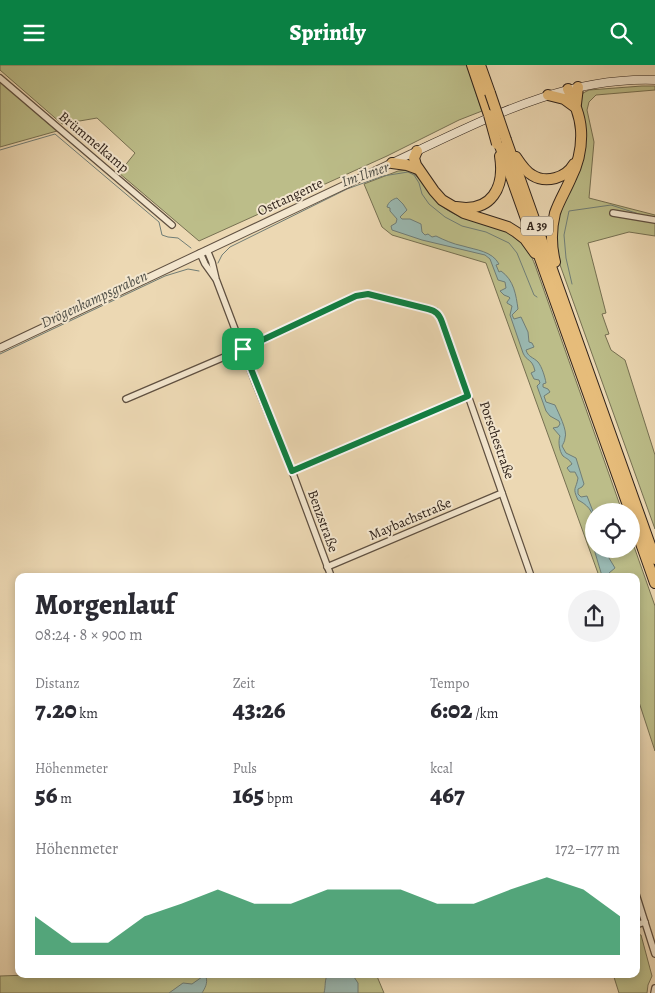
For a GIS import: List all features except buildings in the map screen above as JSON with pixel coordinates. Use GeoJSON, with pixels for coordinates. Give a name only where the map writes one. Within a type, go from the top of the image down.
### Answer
{"type":"FeatureCollection","features":[{"type":"Feature","properties":{"kind":"highway","name":"A 39"},"geometry":{"type":"LineString","coordinates":[[472,65],[486,95],[544,269],[627,503]]}},
{"type":"Feature","properties":{"kind":"highway","name":"A 39"},"geometry":{"type":"LineString","coordinates":[[480,65],[489,115],[567,312],[655,559]]}},
{"type":"Feature","properties":{"kind":"highway"},"geometry":{"type":"LineString","coordinates":[[567,312],[554,260],[552,243],[556,212],[575,170],[580,151],[580,121],[573,88]]}},
{"type":"Feature","properties":{"kind":"highway"},"geometry":{"type":"LineString","coordinates":[[548,95],[564,99],[576,107]]}},
{"type":"Feature","properties":{"kind":"highway"},"geometry":{"type":"LineString","coordinates":[[501,142],[533,176],[539,178],[553,179],[565,174],[572,167],[580,151]]}},
{"type":"Feature","properties":{"kind":"highway"},"geometry":{"type":"LineString","coordinates":[[453,207],[479,206],[489,200],[495,193],[500,183],[501,142]]}},
{"type":"Feature","properties":{"kind":"highway"},"geometry":{"type":"LineString","coordinates":[[417,151],[414,161],[437,194],[453,207],[471,216],[500,224],[516,232],[525,239],[544,269]]}},
{"type":"Feature","properties":{"kind":"highway"},"geometry":{"type":"LineString","coordinates":[[417,151],[426,179]]}},
{"type":"Feature","properties":{"kind":"highway"},"geometry":{"type":"LineString","coordinates":[[392,163],[410,165],[418,169]]}},
{"type":"Feature","properties":{"kind":"highway","name":"A 39"},"geometry":{"type":"LineString","coordinates":[[640,539],[655,583]]}},
{"type":"Feature","properties":{"kind":"main road","name":"Osttangente"},"geometry":{"type":"LineString","coordinates":[[417,151],[493,116],[548,95],[607,82],[655,80]]}},
{"type":"Feature","properties":{"kind":"street","name":"Brümmelkamp"},"geometry":{"type":"LineString","coordinates":[[0,78],[172,225]]}},
{"type":"Feature","properties":{"kind":"street","name":"Osttangente"},"geometry":{"type":"LineString","coordinates":[[0,348],[417,151]]}},
{"type":"Feature","properties":{"kind":"street"},"geometry":{"type":"LineString","coordinates":[[613,213],[655,221]]}},
{"type":"Feature","properties":{"kind":"street","name":"Benzstraße"},"geometry":{"type":"LineString","coordinates":[[204,252],[212,262],[216,279],[292,471],[330,573]]}},
{"type":"Feature","properties":{"kind":"street","name":"Porschestraße"},"geometry":{"type":"LineString","coordinates":[[243,349],[356,296],[368,294],[435,311],[442,322],[530,573]]}},
{"type":"Feature","properties":{"kind":"street"},"geometry":{"type":"LineString","coordinates":[[126,399],[243,349]]}},
{"type":"Feature","properties":{"kind":"street"},"geometry":{"type":"LineString","coordinates":[[292,471],[468,396]]}},
{"type":"Feature","properties":{"kind":"street","name":"Maybachstraße"},"geometry":{"type":"LineString","coordinates":[[327,567],[502,493]]}},
{"type":"Feature","properties":{"kind":"street"},"geometry":{"type":"LineString","coordinates":[[640,906],[655,954]]}},
{"type":"Feature","properties":{"kind":"street"},"geometry":{"type":"LineString","coordinates":[[640,924],[645,922]]}},
{"type":"Feature","properties":{"kind":"street"},"geometry":{"type":"LineString","coordinates":[[654,993],[655,988]]}},
{"type":"Feature","properties":{"kind":"green space"},"geometry":{"type":"Polygon","coordinates":[[[0,65],[467,65],[482,111],[199,241],[119,173],[135,153],[97,118],[62,124],[0,70],[0,65]]]}},
{"type":"Feature","properties":{"kind":"green space"},"geometry":{"type":"Polygon","coordinates":[[[0,82],[57,131],[0,147],[0,82]]]}},
{"type":"Feature","properties":{"kind":"green space"},"geometry":{"type":"Polygon","coordinates":[[[655,86],[655,90],[596,95],[589,102],[587,110],[594,142],[589,198],[655,215],[655,236],[629,232],[588,243],[606,313],[602,314],[609,334],[605,335],[611,350],[625,360],[655,455],[655,529],[559,262],[555,226],[584,132],[581,105],[583,93],[589,90],[655,86]]]}},
{"type":"Feature","properties":{"kind":"green space"},"geometry":{"type":"Polygon","coordinates":[[[409,170],[443,207],[465,218],[511,233],[528,250],[533,259],[619,503],[585,503],[585,537],[486,263],[392,235],[382,227],[364,184],[398,171],[409,170]]]}},
{"type":"Feature","properties":{"kind":"green space"},"geometry":{"type":"Polygon","coordinates":[[[593,558],[638,558],[655,606],[655,751],[640,705],[640,573],[598,573],[593,558]]]}},
{"type":"Feature","properties":{"kind":"green space"},"geometry":{"type":"Polygon","coordinates":[[[641,935],[652,976],[647,993],[619,993],[614,978],[640,978],[641,935]]]}},
{"type":"Feature","properties":{"kind":"green space"},"geometry":{"type":"Polygon","coordinates":[[[15,975],[15,978],[378,978],[384,993],[0,993],[0,976],[15,975]]]}},
{"type":"Feature","properties":{"kind":"water"},"geometry":{"type":"Polygon","coordinates":[[[397,198],[403,204],[407,210],[400,217],[421,224],[422,232],[425,235],[436,236],[492,256],[499,264],[496,265],[499,272],[501,271],[512,283],[518,309],[512,315],[514,319],[521,317],[528,332],[529,342],[534,347],[526,350],[541,367],[546,383],[543,384],[543,387],[550,392],[544,396],[546,402],[555,405],[562,422],[566,435],[562,446],[566,453],[576,458],[584,484],[578,489],[578,494],[581,497],[587,496],[590,503],[585,503],[585,505],[576,496],[575,490],[578,478],[575,472],[570,472],[567,468],[572,464],[563,456],[559,446],[560,436],[553,428],[558,427],[559,421],[550,416],[546,411],[537,386],[540,383],[539,380],[534,379],[531,373],[535,371],[534,367],[523,353],[510,315],[512,306],[507,302],[510,298],[500,291],[506,288],[505,282],[498,280],[490,259],[485,255],[422,240],[392,230],[391,226],[396,223],[397,219],[390,211],[390,208],[387,207],[391,201],[397,198]]]}},
{"type":"Feature","properties":{"kind":"water"},"geometry":{"type":"Polygon","coordinates":[[[597,558],[609,558],[615,568],[609,573],[601,573],[597,558]]]}},
{"type":"Feature","properties":{"kind":"water"},"geometry":{"type":"Polygon","coordinates":[[[201,978],[206,978],[207,981],[202,993],[169,993],[183,983],[192,984],[201,978]]]}},
{"type":"Feature","properties":{"kind":"water"},"geometry":{"type":"Polygon","coordinates":[[[355,978],[358,983],[358,993],[324,993],[326,979],[355,978]]]}},
{"type":"Feature","properties":{"kind":"waterway"},"geometry":{"type":"LineString","coordinates":[[0,150],[55,134],[159,222],[162,235],[178,238],[191,248]]}},
{"type":"Feature","properties":{"kind":"waterway","name":"Im Ilmer"},"geometry":{"type":"LineString","coordinates":[[218,263],[222,255],[230,247],[347,189],[383,176],[408,172],[414,175],[419,183],[422,194],[429,204],[445,217],[462,226],[486,232],[509,243],[517,253],[534,295],[537,297]]}},
{"type":"Feature","properties":{"kind":"waterway","name":"Im Ilmer"},"geometry":{"type":"LineString","coordinates":[[572,284],[566,258],[564,235],[569,211],[611,205],[642,215]]}},
{"type":"Feature","properties":{"kind":"waterway","name":"Drögenkampsgraben"},"geometry":{"type":"LineString","coordinates":[[0,354],[165,276],[188,269],[199,271]]}},
{"type":"Feature","properties":{"kind":"route"},"geometry":{"type":"LineString","coordinates":[[368,294],[435,311],[439,315],[468,396],[292,471],[243,349],[356,296],[368,294]]}}]}
